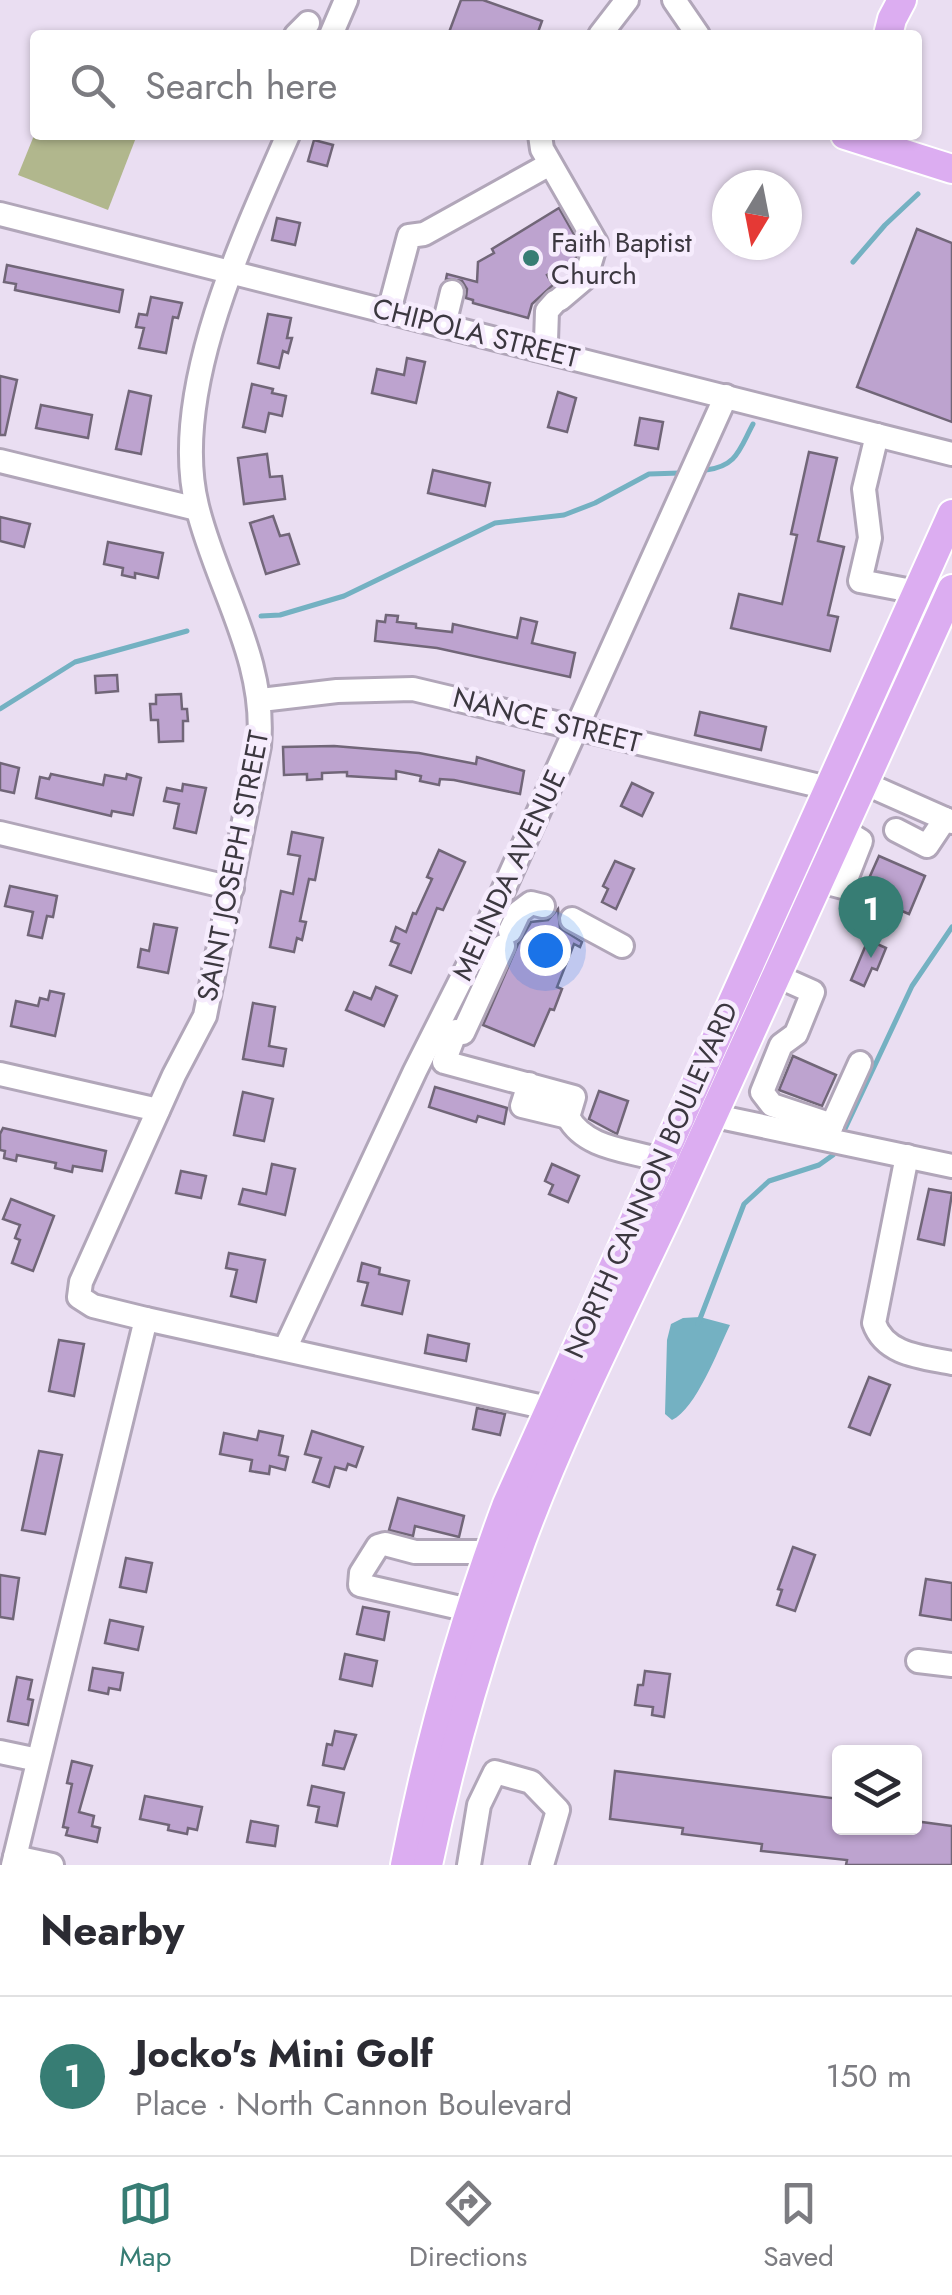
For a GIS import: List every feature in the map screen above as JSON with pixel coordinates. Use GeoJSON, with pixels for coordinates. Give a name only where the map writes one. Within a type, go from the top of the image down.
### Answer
{"type":"FeatureCollection","features":[{"type":"Feature","properties":{"kind":"main road"},"geometry":{"type":"LineString","coordinates":[[861,140],[952,169]]}},
{"type":"Feature","properties":{"kind":"main road"},"geometry":{"type":"LineString","coordinates":[[916,140],[952,169]]}},
{"type":"Feature","properties":{"kind":"main road","name":"NORTH CANNON BOULEVARD"},"geometry":{"type":"LineString","coordinates":[[405,1865],[423,1774],[489,1552],[548,1408],[952,514]]}},
{"type":"Feature","properties":{"kind":"main road","name":"NORTH CANNON BOULEVARD"},"geometry":{"type":"LineString","coordinates":[[428,1865],[444,1788],[487,1640],[523,1537],[610,1332],[820,881],[852,836],[864,783],[949,603]]}},
{"type":"Feature","properties":{"kind":"street"},"geometry":{"type":"LineString","coordinates":[[333,30],[346,0]]}},
{"type":"Feature","properties":{"kind":"street"},"geometry":{"type":"LineString","coordinates":[[604,30],[627,0]]}},
{"type":"Feature","properties":{"kind":"street"},"geometry":{"type":"LineString","coordinates":[[674,0],[695,30]]}},
{"type":"Feature","properties":{"kind":"street","name":"SAINT JOSEPH STREET"},"geometry":{"type":"LineString","coordinates":[[146,1319],[93,1306],[79,1298],[80,1282],[204,1016],[259,746],[261,700],[255,670],[198,508],[191,464],[192,425],[215,320],[286,140]]}},
{"type":"Feature","properties":{"kind":"street"},"geometry":{"type":"LineString","coordinates":[[536,349],[546,341],[547,312],[586,277],[596,243],[550,164],[541,140]]}},
{"type":"Feature","properties":{"kind":"street"},"geometry":{"type":"LineString","coordinates":[[389,311],[409,236],[424,234],[550,164]]}},
{"type":"Feature","properties":{"kind":"street","name":"CHIPOLA STREET"},"geometry":{"type":"LineString","coordinates":[[0,214],[952,454]]}},
{"type":"Feature","properties":{"kind":"street"},"geometry":{"type":"LineString","coordinates":[[444,325],[452,292]]}},
{"type":"Feature","properties":{"kind":"street","name":"MELINDA AVENUE"},"geometry":{"type":"LineString","coordinates":[[285,1350],[478,946],[726,396]]}},
{"type":"Feature","properties":{"kind":"street"},"geometry":{"type":"LineString","coordinates":[[877,434],[864,489],[870,538],[860,580],[917,592]]}},
{"type":"Feature","properties":{"kind":"street"},"geometry":{"type":"LineString","coordinates":[[0,461],[198,508]]}},
{"type":"Feature","properties":{"kind":"street","name":"NANCE STREET"},"geometry":{"type":"LineString","coordinates":[[261,700],[337,690],[414,689],[828,788]]}},
{"type":"Feature","properties":{"kind":"street"},"geometry":{"type":"LineString","coordinates":[[852,836],[896,830],[927,846],[948,821],[864,783]]}},
{"type":"Feature","properties":{"kind":"street"},"geometry":{"type":"LineString","coordinates":[[896,830],[909,803]]}},
{"type":"Feature","properties":{"kind":"street"},"geometry":{"type":"LineString","coordinates":[[0,832],[232,888]]}},
{"type":"Feature","properties":{"kind":"street"},"geometry":{"type":"LineString","coordinates":[[543,906],[525,906],[444,1062],[574,1096],[568,1118]]}},
{"type":"Feature","properties":{"kind":"street"},"geometry":{"type":"LineString","coordinates":[[572,919],[622,946]]}},
{"type":"Feature","properties":{"kind":"street"},"geometry":{"type":"LineString","coordinates":[[776,976],[813,992],[796,1034],[781,1046],[762,1092],[772,1105],[829,1132],[952,1166]]}},
{"type":"Feature","properties":{"kind":"street"},"geometry":{"type":"LineString","coordinates":[[829,1132],[860,1063]]}},
{"type":"Feature","properties":{"kind":"street"},"geometry":{"type":"LineString","coordinates":[[0,1074],[158,1110]]}},
{"type":"Feature","properties":{"kind":"street"},"geometry":{"type":"LineString","coordinates":[[540,1087],[522,1106],[568,1118],[579,1133],[593,1142],[660,1160]]}},
{"type":"Feature","properties":{"kind":"street"},"geometry":{"type":"LineString","coordinates":[[683,1109],[829,1132]]}},
{"type":"Feature","properties":{"kind":"street"},"geometry":{"type":"LineString","coordinates":[[907,1156],[874,1323],[888,1346],[952,1363]]}},
{"type":"Feature","properties":{"kind":"street"},"geometry":{"type":"LineString","coordinates":[[52,1865],[14,1861],[146,1319],[548,1408]]}},
{"type":"Feature","properties":{"kind":"street"},"geometry":{"type":"LineString","coordinates":[[469,1610],[360,1584],[361,1573],[378,1546],[386,1544],[416,1552],[489,1552]]}},
{"type":"Feature","properties":{"kind":"street"},"geometry":{"type":"LineString","coordinates":[[918,1661],[952,1665]]}},
{"type":"Feature","properties":{"kind":"street"},"geometry":{"type":"LineString","coordinates":[[0,1752],[38,1760]]}},
{"type":"Feature","properties":{"kind":"street"},"geometry":{"type":"LineString","coordinates":[[470,1865],[480,1805],[496,1772],[531,1782],[558,1810],[542,1865]]}},
{"type":"Feature","properties":{"kind":"green space"},"geometry":{"type":"Polygon","coordinates":[[[32,140],[135,140],[108,210],[18,175],[32,140]]]}},
{"type":"Feature","properties":{"kind":"water"},"geometry":{"type":"Polygon","coordinates":[[[700,1317],[730,1325],[698,1392],[672,1420],[665,1414],[671,1324],[683,1318],[700,1317]]]}},
{"type":"Feature","properties":{"kind":"building"},"geometry":{"type":"Polygon","coordinates":[[[461,0],[483,0],[542,21],[539,30],[450,30],[461,0]]]}},
{"type":"Feature","properties":{"kind":"building"},"geometry":{"type":"Polygon","coordinates":[[[314,140],[333,145],[327,166],[308,161],[314,140]]]}},
{"type":"Feature","properties":{"kind":"building","name":"Faith Baptist Church"},"geometry":{"type":"Polygon","coordinates":[[[559,208],[580,245],[576,258],[547,275],[553,285],[532,304],[528,318],[473,303],[466,298],[467,289],[462,281],[446,279],[447,274],[477,282],[478,262],[494,253],[492,249],[559,208]]]}},
{"type":"Feature","properties":{"kind":"building"},"geometry":{"type":"Polygon","coordinates":[[[277,218],[300,223],[295,245],[272,240],[277,218]]]}},
{"type":"Feature","properties":{"kind":"building"},"geometry":{"type":"Polygon","coordinates":[[[917,229],[952,243],[952,422],[857,387],[917,229]]]}},
{"type":"Feature","properties":{"kind":"building"},"geometry":{"type":"Polygon","coordinates":[[[7,265],[123,290],[119,312],[15,290],[16,284],[4,282],[7,265]]]}},
{"type":"Feature","properties":{"kind":"building"},"geometry":{"type":"Polygon","coordinates":[[[151,297],[182,303],[178,318],[173,317],[166,353],[139,348],[144,328],[136,327],[139,314],[147,315],[151,297]]]}},
{"type":"Feature","properties":{"kind":"building"},"geometry":{"type":"Polygon","coordinates":[[[268,314],[291,318],[287,338],[292,338],[288,353],[283,351],[279,368],[258,363],[268,314]]]}},
{"type":"Feature","properties":{"kind":"building"},"geometry":{"type":"Polygon","coordinates":[[[407,358],[425,362],[416,403],[372,393],[377,369],[404,375],[407,358]]]}},
{"type":"Feature","properties":{"kind":"building"},"geometry":{"type":"Polygon","coordinates":[[[0,376],[17,380],[5,435],[0,435],[0,376]]]}},
{"type":"Feature","properties":{"kind":"building"},"geometry":{"type":"Polygon","coordinates":[[[252,384],[286,396],[282,416],[269,413],[265,432],[243,427],[252,384]]]}},
{"type":"Feature","properties":{"kind":"building"},"geometry":{"type":"Polygon","coordinates":[[[129,391],[151,396],[141,454],[116,449],[129,391]]]}},
{"type":"Feature","properties":{"kind":"building"},"geometry":{"type":"Polygon","coordinates":[[[558,392],[576,398],[567,432],[548,427],[558,392]]]}},
{"type":"Feature","properties":{"kind":"building"},"geometry":{"type":"Polygon","coordinates":[[[41,405],[92,415],[88,438],[36,428],[41,405]]]}},
{"type":"Feature","properties":{"kind":"building"},"geometry":{"type":"Polygon","coordinates":[[[640,418],[663,422],[658,449],[635,445],[640,418]]]}},
{"type":"Feature","properties":{"kind":"building"},"geometry":{"type":"Polygon","coordinates":[[[809,452],[837,458],[818,541],[844,547],[828,615],[838,617],[830,651],[731,628],[739,594],[782,604],[797,535],[791,534],[809,452]]]}},
{"type":"Feature","properties":{"kind":"building"},"geometry":{"type":"Polygon","coordinates":[[[267,454],[270,477],[282,476],[285,499],[244,504],[238,458],[267,454]]]}},
{"type":"Feature","properties":{"kind":"building"},"geometry":{"type":"Polygon","coordinates":[[[433,470],[490,483],[485,506],[428,493],[433,470]]]}},
{"type":"Feature","properties":{"kind":"building"},"geometry":{"type":"Polygon","coordinates":[[[273,516],[280,536],[289,534],[299,564],[266,574],[250,523],[273,516]]]}},
{"type":"Feature","properties":{"kind":"building"},"geometry":{"type":"Polygon","coordinates":[[[0,517],[30,524],[24,547],[0,541],[0,517]]]}},
{"type":"Feature","properties":{"kind":"building"},"geometry":{"type":"Polygon","coordinates":[[[108,542],[163,553],[158,578],[135,573],[135,578],[122,575],[123,568],[104,564],[108,542]]]}},
{"type":"Feature","properties":{"kind":"building"},"geometry":{"type":"Polygon","coordinates":[[[386,615],[398,616],[397,622],[416,624],[416,628],[452,632],[453,624],[517,638],[521,618],[537,622],[532,643],[575,653],[570,677],[437,648],[375,641],[377,621],[385,622],[386,615]]]}},
{"type":"Feature","properties":{"kind":"building"},"geometry":{"type":"Polygon","coordinates":[[[117,675],[118,691],[96,693],[95,676],[117,675]]]}},
{"type":"Feature","properties":{"kind":"building"},"geometry":{"type":"Polygon","coordinates":[[[181,694],[188,721],[183,721],[183,741],[159,742],[158,720],[151,720],[150,704],[156,704],[156,695],[181,694]]]}},
{"type":"Feature","properties":{"kind":"building"},"geometry":{"type":"Polygon","coordinates":[[[700,712],[766,727],[761,750],[695,735],[700,712]]]}},
{"type":"Feature","properties":{"kind":"building"},"geometry":{"type":"Polygon","coordinates":[[[334,746],[419,753],[476,764],[477,757],[524,771],[520,794],[454,780],[440,779],[439,785],[396,771],[396,779],[347,776],[347,772],[322,773],[322,779],[307,780],[307,774],[284,775],[283,747],[334,746]]]}},
{"type":"Feature","properties":{"kind":"building"},"geometry":{"type":"Polygon","coordinates":[[[0,763],[19,768],[14,793],[0,790],[0,763]]]}},
{"type":"Feature","properties":{"kind":"building"},"geometry":{"type":"Polygon","coordinates":[[[51,774],[103,785],[105,775],[141,778],[133,815],[112,811],[111,816],[36,798],[40,777],[49,779],[51,774]]]}},
{"type":"Feature","properties":{"kind":"building"},"geometry":{"type":"Polygon","coordinates":[[[632,783],[653,793],[642,816],[621,806],[632,783]]]}},
{"type":"Feature","properties":{"kind":"building"},"geometry":{"type":"Polygon","coordinates":[[[183,784],[206,788],[196,833],[174,828],[179,804],[164,801],[167,788],[182,791],[183,784]]]}},
{"type":"Feature","properties":{"kind":"building"},"geometry":{"type":"Polygon","coordinates":[[[292,832],[323,838],[315,880],[309,879],[300,921],[306,922],[302,940],[297,938],[294,952],[270,947],[281,891],[293,894],[300,856],[288,854],[292,832]]]}},
{"type":"Feature","properties":{"kind":"building"},"geometry":{"type":"Polygon","coordinates":[[[439,850],[465,862],[443,910],[437,908],[411,973],[390,965],[399,944],[391,941],[396,927],[406,932],[413,913],[416,914],[432,879],[427,877],[439,850]]]}},
{"type":"Feature","properties":{"kind":"building"},"geometry":{"type":"Polygon","coordinates":[[[879,856],[925,876],[909,914],[862,894],[879,856]]]}},
{"type":"Feature","properties":{"kind":"building"},"geometry":{"type":"Polygon","coordinates":[[[615,861],[634,869],[616,909],[602,902],[608,889],[603,886],[615,861]]]}},
{"type":"Feature","properties":{"kind":"building"},"geometry":{"type":"Polygon","coordinates":[[[10,886],[57,896],[53,917],[47,916],[42,938],[28,935],[33,912],[5,906],[10,886]]]}},
{"type":"Feature","properties":{"kind":"building"},"geometry":{"type":"Polygon","coordinates":[[[558,909],[560,928],[582,942],[580,947],[574,944],[557,987],[562,989],[554,1010],[550,1009],[534,1046],[483,1025],[531,922],[548,920],[558,909]]]}},
{"type":"Feature","properties":{"kind":"building"},"geometry":{"type":"Polygon","coordinates":[[[154,924],[177,928],[168,973],[138,967],[141,949],[149,951],[154,924]]]}},
{"type":"Feature","properties":{"kind":"building"},"geometry":{"type":"Polygon","coordinates":[[[868,940],[886,948],[877,970],[872,968],[864,986],[851,980],[868,940]]]}},
{"type":"Feature","properties":{"kind":"building"},"geometry":{"type":"Polygon","coordinates":[[[376,987],[397,996],[384,1026],[346,1010],[354,992],[371,999],[376,987]]]}},
{"type":"Feature","properties":{"kind":"building"},"geometry":{"type":"Polygon","coordinates":[[[50,991],[64,994],[55,1036],[11,1026],[16,1001],[38,1006],[40,998],[48,1000],[50,991]]]}},
{"type":"Feature","properties":{"kind":"building"},"geometry":{"type":"Polygon","coordinates":[[[253,1003],[275,1007],[269,1046],[286,1049],[283,1066],[243,1059],[253,1003]]]}},
{"type":"Feature","properties":{"kind":"building"},"geometry":{"type":"Polygon","coordinates":[[[793,1056],[836,1075],[822,1106],[779,1090],[793,1056]]]}},
{"type":"Feature","properties":{"kind":"building"},"geometry":{"type":"Polygon","coordinates":[[[435,1087],[507,1108],[504,1124],[478,1116],[476,1122],[429,1107],[435,1087]]]}},
{"type":"Feature","properties":{"kind":"building"},"geometry":{"type":"Polygon","coordinates":[[[599,1091],[628,1101],[617,1134],[589,1119],[599,1091]]]}},
{"type":"Feature","properties":{"kind":"building"},"geometry":{"type":"Polygon","coordinates":[[[243,1092],[273,1099],[264,1141],[234,1135],[243,1092]]]}},
{"type":"Feature","properties":{"kind":"building"},"geometry":{"type":"Polygon","coordinates":[[[3,1128],[106,1151],[102,1171],[73,1166],[72,1172],[55,1168],[56,1163],[17,1155],[16,1161],[4,1158],[5,1151],[0,1150],[3,1128]]]}},
{"type":"Feature","properties":{"kind":"building"},"geometry":{"type":"Polygon","coordinates":[[[272,1164],[295,1169],[285,1215],[239,1204],[243,1189],[266,1194],[272,1164]]]}},
{"type":"Feature","properties":{"kind":"building"},"geometry":{"type":"Polygon","coordinates":[[[552,1164],[579,1176],[568,1202],[549,1194],[553,1185],[545,1181],[552,1164]]]}},
{"type":"Feature","properties":{"kind":"building"},"geometry":{"type":"Polygon","coordinates":[[[181,1171],[206,1176],[201,1198],[176,1193],[181,1171]]]}},
{"type":"Feature","properties":{"kind":"building"},"geometry":{"type":"Polygon","coordinates":[[[929,1189],[952,1193],[944,1245],[918,1239],[929,1189]]]}},
{"type":"Feature","properties":{"kind":"building"},"geometry":{"type":"Polygon","coordinates":[[[11,1199],[54,1216],[33,1271],[12,1263],[20,1240],[15,1238],[20,1225],[3,1219],[11,1199]]]}},
{"type":"Feature","properties":{"kind":"building"},"geometry":{"type":"Polygon","coordinates":[[[229,1253],[265,1260],[256,1302],[231,1296],[237,1270],[226,1268],[229,1253]]]}},
{"type":"Feature","properties":{"kind":"building"},"geometry":{"type":"Polygon","coordinates":[[[362,1263],[380,1268],[379,1274],[409,1281],[402,1314],[362,1305],[368,1283],[358,1281],[362,1263]]]}},
{"type":"Feature","properties":{"kind":"building"},"geometry":{"type":"Polygon","coordinates":[[[428,1335],[469,1344],[466,1361],[425,1353],[428,1335]]]}},
{"type":"Feature","properties":{"kind":"building"},"geometry":{"type":"Polygon","coordinates":[[[59,1340],[84,1344],[74,1396],[49,1391],[59,1340]]]}},
{"type":"Feature","properties":{"kind":"building"},"geometry":{"type":"Polygon","coordinates":[[[869,1377],[890,1385],[870,1435],[849,1427],[869,1377]]]}},
{"type":"Feature","properties":{"kind":"building"},"geometry":{"type":"Polygon","coordinates":[[[477,1408],[505,1414],[500,1435],[473,1429],[477,1408]]]}},
{"type":"Feature","properties":{"kind":"building"},"geometry":{"type":"Polygon","coordinates":[[[259,1431],[283,1436],[279,1455],[288,1457],[285,1470],[270,1466],[269,1474],[250,1471],[252,1460],[220,1454],[224,1433],[257,1440],[259,1431]]]}},
{"type":"Feature","properties":{"kind":"building"},"geometry":{"type":"Polygon","coordinates":[[[312,1431],[363,1447],[356,1467],[335,1467],[329,1487],[313,1482],[321,1458],[305,1454],[312,1431]]]}},
{"type":"Feature","properties":{"kind":"building"},"geometry":{"type":"Polygon","coordinates":[[[39,1451],[62,1455],[45,1534],[22,1530],[39,1451]]]}},
{"type":"Feature","properties":{"kind":"building"},"geometry":{"type":"Polygon","coordinates":[[[398,1498],[464,1516],[459,1537],[415,1526],[413,1536],[389,1530],[398,1498]]]}},
{"type":"Feature","properties":{"kind":"building"},"geometry":{"type":"Polygon","coordinates":[[[793,1547],[815,1555],[795,1611],[777,1605],[782,1590],[778,1589],[793,1547]]]}},
{"type":"Feature","properties":{"kind":"building"},"geometry":{"type":"Polygon","coordinates":[[[126,1558],[152,1563],[146,1592],[120,1587],[126,1558]]]}},
{"type":"Feature","properties":{"kind":"building"},"geometry":{"type":"Polygon","coordinates":[[[0,1575],[19,1578],[13,1619],[0,1617],[0,1575]]]}},
{"type":"Feature","properties":{"kind":"building"},"geometry":{"type":"Polygon","coordinates":[[[926,1579],[952,1583],[952,1620],[920,1615],[926,1579]]]}},
{"type":"Feature","properties":{"kind":"building"},"geometry":{"type":"Polygon","coordinates":[[[363,1607],[389,1612],[384,1640],[357,1634],[363,1607]]]}},
{"type":"Feature","properties":{"kind":"building"},"geometry":{"type":"Polygon","coordinates":[[[110,1620],[143,1627],[138,1650],[105,1643],[110,1620]]]}},
{"type":"Feature","properties":{"kind":"building"},"geometry":{"type":"Polygon","coordinates":[[[345,1654],[377,1661],[372,1686],[340,1679],[345,1654]]]}},
{"type":"Feature","properties":{"kind":"building"},"geometry":{"type":"Polygon","coordinates":[[[93,1668],[123,1673],[120,1690],[109,1688],[108,1694],[89,1690],[93,1668]]]}},
{"type":"Feature","properties":{"kind":"building"},"geometry":{"type":"Polygon","coordinates":[[[645,1671],[670,1674],[664,1717],[652,1715],[653,1707],[635,1705],[645,1671]]]}},
{"type":"Feature","properties":{"kind":"building"},"geometry":{"type":"Polygon","coordinates":[[[17,1677],[32,1680],[28,1725],[8,1721],[17,1677]]]}},
{"type":"Feature","properties":{"kind":"building"},"geometry":{"type":"Polygon","coordinates":[[[335,1731],[356,1735],[344,1769],[323,1765],[327,1744],[332,1745],[335,1731]]]}},
{"type":"Feature","properties":{"kind":"building"},"geometry":{"type":"Polygon","coordinates":[[[72,1761],[92,1766],[79,1812],[94,1816],[92,1826],[100,1828],[97,1842],[66,1835],[68,1828],[63,1827],[72,1784],[67,1783],[72,1761]]]}},
{"type":"Feature","properties":{"kind":"building"},"geometry":{"type":"Polygon","coordinates":[[[615,1771],[832,1798],[832,1835],[922,1835],[922,1822],[952,1826],[952,1865],[846,1865],[847,1860],[761,1851],[762,1844],[682,1834],[683,1828],[610,1819],[615,1771]]]}},
{"type":"Feature","properties":{"kind":"building"},"geometry":{"type":"Polygon","coordinates":[[[312,1786],[344,1793],[337,1826],[316,1822],[319,1807],[308,1805],[312,1786]]]}},
{"type":"Feature","properties":{"kind":"building"},"geometry":{"type":"Polygon","coordinates":[[[145,1796],[202,1807],[197,1830],[188,1828],[187,1834],[168,1830],[169,1825],[140,1819],[145,1796]]]}},
{"type":"Feature","properties":{"kind":"building"},"geometry":{"type":"Polygon","coordinates":[[[251,1821],[278,1826],[275,1846],[247,1842],[251,1821]]]}},
{"type":"Feature","properties":{"kind":"waterway"},"geometry":{"type":"LineString","coordinates":[[853,262],[918,194]]}},
{"type":"Feature","properties":{"kind":"waterway"},"geometry":{"type":"LineString","coordinates":[[706,470],[731,461],[753,424]]}},
{"type":"Feature","properties":{"kind":"waterway"},"geometry":{"type":"LineString","coordinates":[[261,616],[280,615],[344,596],[495,523],[564,515],[649,474],[680,473]]}},
{"type":"Feature","properties":{"kind":"waterway"},"geometry":{"type":"LineString","coordinates":[[0,709],[75,662],[187,631]]}},
{"type":"Feature","properties":{"kind":"waterway"},"geometry":{"type":"LineString","coordinates":[[844,1131],[912,986],[952,927]]}},
{"type":"Feature","properties":{"kind":"waterway"},"geometry":{"type":"LineString","coordinates":[[698,1324],[744,1204],[769,1181],[819,1165],[833,1155]]}},
{"type":"Feature","properties":{"kind":"place","name":"Faith Baptist Church"},"geometry":{"type":"Point","coordinates":[531,258]}},
{"type":"Feature","properties":{"kind":"place","name":"Jocko's Mini Golf"},"geometry":{"type":"Point","coordinates":[871,958]}}]}
